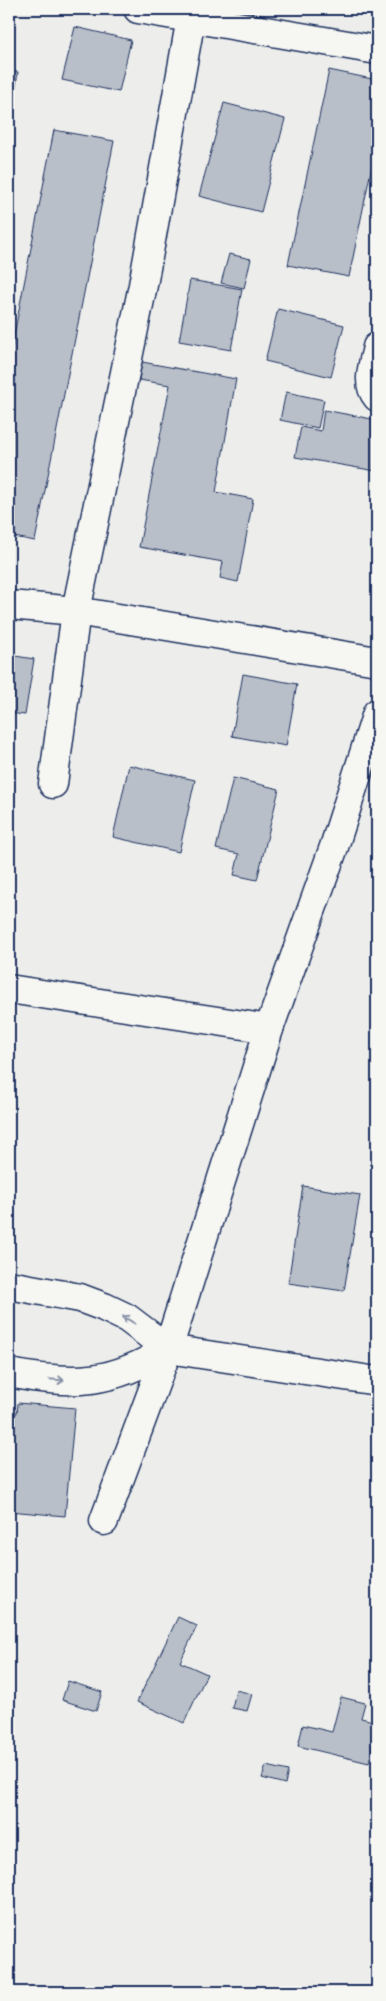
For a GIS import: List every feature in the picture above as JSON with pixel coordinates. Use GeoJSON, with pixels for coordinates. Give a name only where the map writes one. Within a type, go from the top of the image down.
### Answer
{"type":"FeatureCollection","features":[{"type":"Feature","properties":{"kind":"street"},"geometry":{"type":"LineString","coordinates":[[138,9],[377,50]]}},
{"type":"Feature","properties":{"kind":"street"},"geometry":{"type":"LineString","coordinates":[[53,784],[76,611],[143,285],[191,18]]}},
{"type":"Feature","properties":{"kind":"street"},"geometry":{"type":"LineString","coordinates":[[377,346],[370,379],[372,391],[377,397]]}},
{"type":"Feature","properties":{"kind":"street"},"geometry":{"type":"LineString","coordinates":[[9,605],[76,611],[377,661]]}},
{"type":"Feature","properties":{"kind":"street"},"geometry":{"type":"LineString","coordinates":[[104,1521],[168,1349],[269,1029],[376,720]]}},
{"type":"Feature","properties":{"kind":"street"},"geometry":{"type":"LineString","coordinates":[[9,989],[269,1029]]}},
{"type":"Feature","properties":{"kind":"street"},"geometry":{"type":"LineString","coordinates":[[9,1285],[55,1292],[104,1307],[127,1318],[168,1349],[377,1382]]}},
{"type":"Feature","properties":{"kind":"street"},"geometry":{"type":"LineString","coordinates":[[9,1373],[61,1381],[89,1380],[117,1374],[144,1364],[168,1349]]}},
{"type":"Feature","properties":{"kind":"building"},"geometry":{"type":"Polygon","coordinates":[[[75,27],[131,40],[119,92],[62,80],[75,27]]]}},
{"type":"Feature","properties":{"kind":"building"},"geometry":{"type":"Polygon","coordinates":[[[329,70],[377,80],[377,141],[349,277],[288,265],[329,70]]]}},
{"type":"Feature","properties":{"kind":"building"},"geometry":{"type":"Polygon","coordinates":[[[9,71],[18,72],[9,131],[9,71]]]}},
{"type":"Feature","properties":{"kind":"building"},"geometry":{"type":"Polygon","coordinates":[[[224,103],[285,119],[261,212],[199,196],[224,103]]]}},
{"type":"Feature","properties":{"kind":"building"},"geometry":{"type":"Polygon","coordinates":[[[54,130],[114,141],[35,541],[9,536],[9,361],[54,130]]]}},
{"type":"Feature","properties":{"kind":"building"},"geometry":{"type":"Polygon","coordinates":[[[229,254],[251,259],[244,288],[221,283],[229,254]]]}},
{"type":"Feature","properties":{"kind":"building"},"geometry":{"type":"Polygon","coordinates":[[[190,280],[242,289],[231,350],[179,341],[190,280]]]}},
{"type":"Feature","properties":{"kind":"building"},"geometry":{"type":"Polygon","coordinates":[[[278,309],[344,325],[331,377],[265,361],[278,309]]]}},
{"type":"Feature","properties":{"kind":"building"},"geometry":{"type":"Polygon","coordinates":[[[142,362],[236,379],[216,492],[253,499],[238,582],[220,578],[223,562],[139,547],[170,385],[139,380],[142,362]]]}},
{"type":"Feature","properties":{"kind":"building"},"geometry":{"type":"Polygon","coordinates":[[[286,392],[324,400],[318,428],[280,420],[286,392]]]}},
{"type":"Feature","properties":{"kind":"building"},"geometry":{"type":"Polygon","coordinates":[[[324,410],[377,420],[376,471],[295,457],[301,427],[321,431],[324,410]]]}},
{"type":"Feature","properties":{"kind":"building"},"geometry":{"type":"Polygon","coordinates":[[[9,655],[34,659],[25,715],[9,713],[9,655]]]}},
{"type":"Feature","properties":{"kind":"building"},"geometry":{"type":"Polygon","coordinates":[[[243,674],[297,684],[286,746],[232,736],[243,674]]]}},
{"type":"Feature","properties":{"kind":"building"},"geometry":{"type":"Polygon","coordinates":[[[129,765],[195,780],[179,852],[113,837],[129,765]]]}},
{"type":"Feature","properties":{"kind":"building"},"geometry":{"type":"Polygon","coordinates":[[[233,778],[279,789],[257,880],[234,875],[239,854],[216,849],[233,778]]]}},
{"type":"Feature","properties":{"kind":"building"},"geometry":{"type":"Polygon","coordinates":[[[303,1186],[360,1195],[344,1291],[288,1283],[303,1186]]]}},
{"type":"Feature","properties":{"kind":"building"},"geometry":{"type":"Polygon","coordinates":[[[18,1403],[75,1408],[65,1516],[9,1511],[9,1412],[17,1413],[18,1403]]]}},
{"type":"Feature","properties":{"kind":"building"},"geometry":{"type":"Polygon","coordinates":[[[178,1617],[197,1626],[180,1662],[207,1674],[184,1723],[137,1702],[178,1617]]]}},
{"type":"Feature","properties":{"kind":"building"},"geometry":{"type":"Polygon","coordinates":[[[68,1681],[102,1692],[96,1711],[62,1700],[68,1681]]]}},
{"type":"Feature","properties":{"kind":"building"},"geometry":{"type":"Polygon","coordinates":[[[236,1690],[252,1694],[247,1711],[232,1708],[236,1690]]]}},
{"type":"Feature","properties":{"kind":"building"},"geometry":{"type":"Polygon","coordinates":[[[341,1697],[365,1703],[361,1718],[377,1722],[369,1763],[298,1746],[303,1725],[332,1732],[341,1697]]]}},
{"type":"Feature","properties":{"kind":"building"},"geometry":{"type":"Polygon","coordinates":[[[266,1766],[288,1771],[285,1784],[262,1778],[266,1766]]]}}]}
